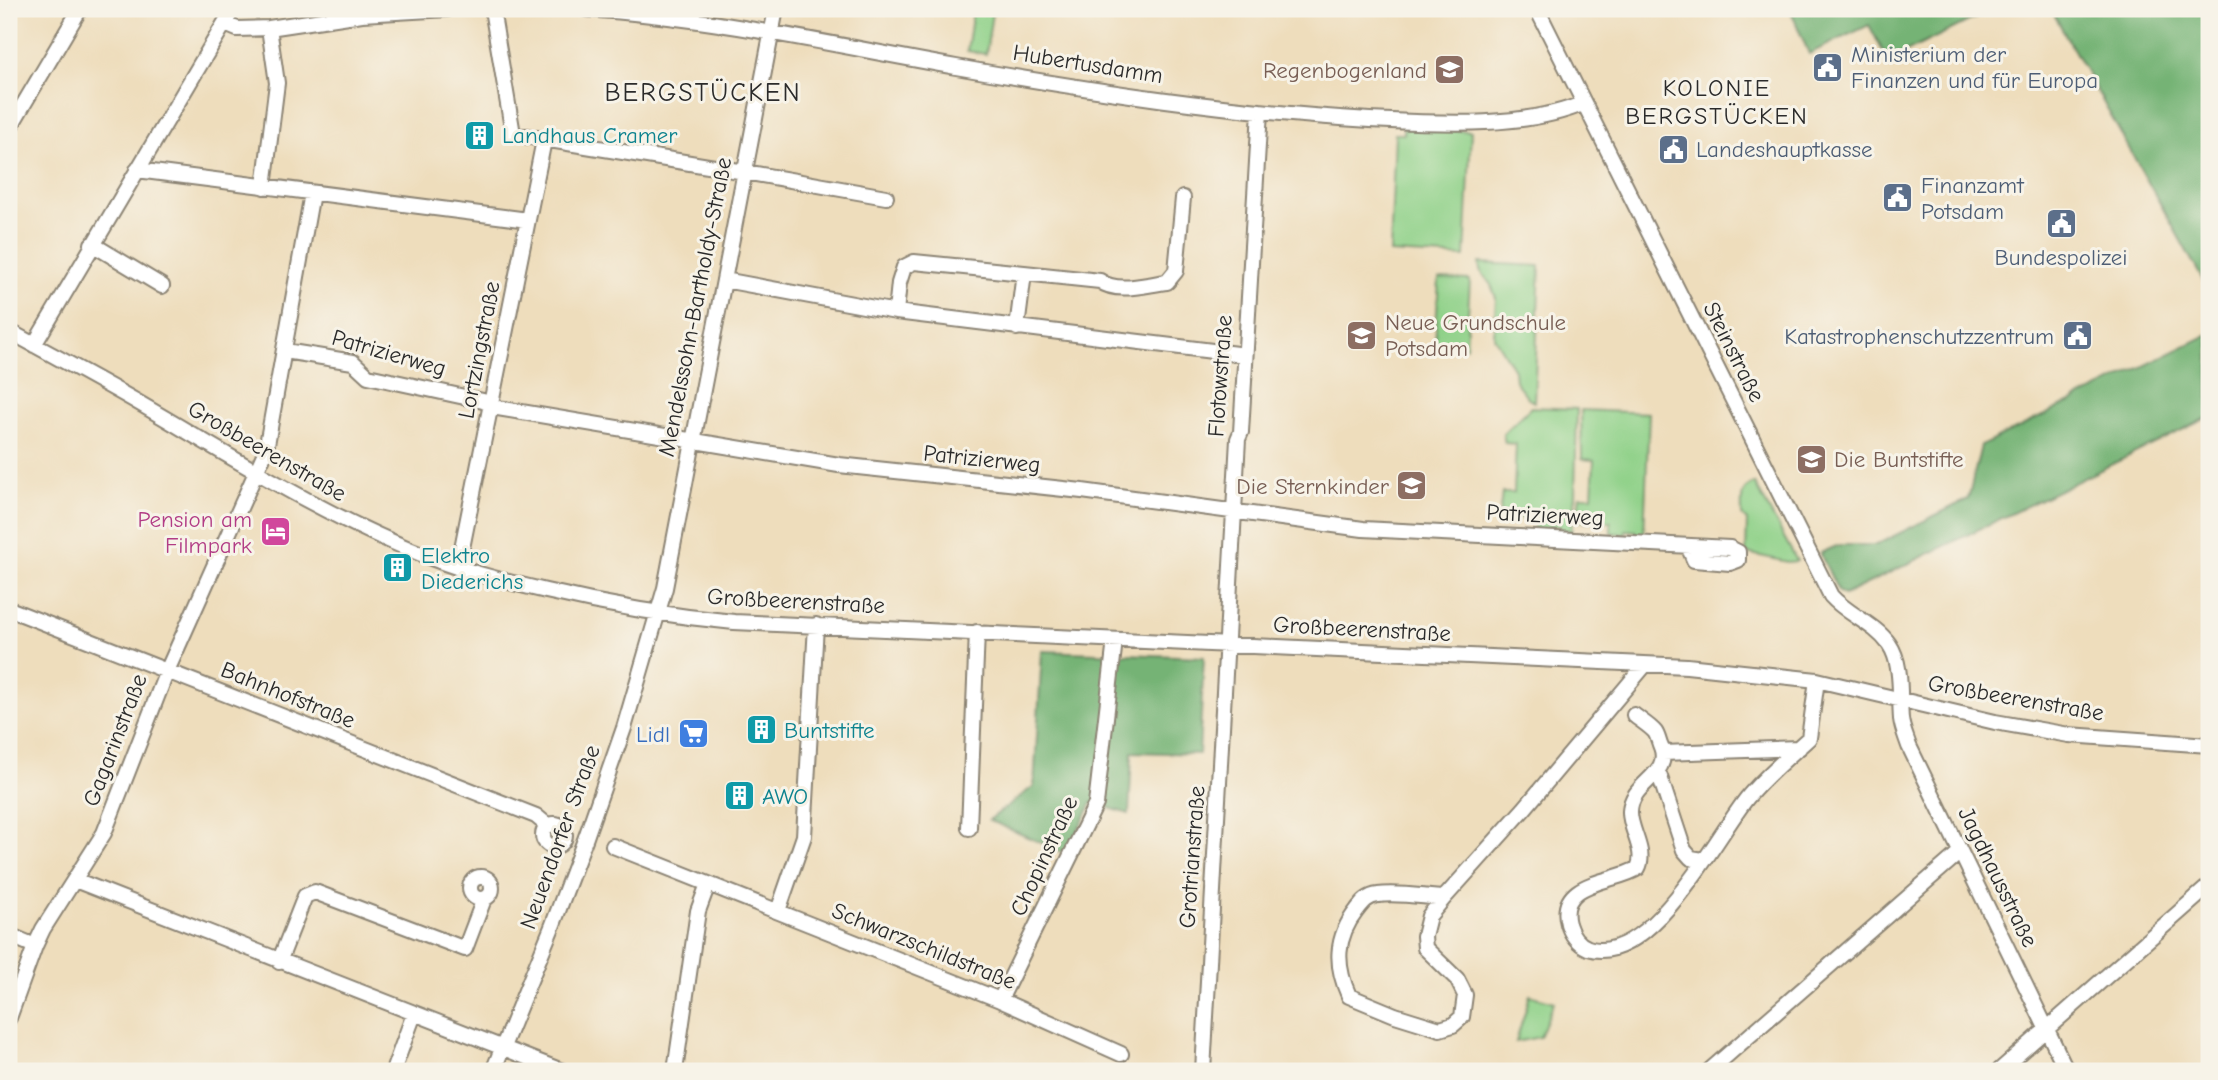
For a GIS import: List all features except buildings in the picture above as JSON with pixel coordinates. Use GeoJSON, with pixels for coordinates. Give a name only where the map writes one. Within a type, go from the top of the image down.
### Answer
{"type":"FeatureCollection","features":[{"type":"Feature","properties":{"kind":"street"},"geometry":{"type":"LineString","coordinates":[[9,129],[80,9]]}},
{"type":"Feature","properties":{"kind":"street"},"geometry":{"type":"LineString","coordinates":[[34,345],[233,9]]}},
{"type":"Feature","properties":{"kind":"street"},"geometry":{"type":"LineString","coordinates":[[225,24],[237,30],[269,28],[362,14],[448,9]]}},
{"type":"Feature","properties":{"kind":"street"},"geometry":{"type":"LineString","coordinates":[[492,9],[513,134],[886,197]]}},
{"type":"Feature","properties":{"kind":"street","name":"Hubertusdamm"},"geometry":{"type":"LineString","coordinates":[[586,9],[694,19],[1094,90],[1312,116],[1475,122],[1515,119],[1568,110],[1584,103]]}},
{"type":"Feature","properties":{"kind":"street","name":"Mendelssohn-Bartholdy-Straße"},"geometry":{"type":"LineString","coordinates":[[656,614],[665,588],[776,9]]}},
{"type":"Feature","properties":{"kind":"street","name":"Steinstraße"},"geometry":{"type":"LineString","coordinates":[[1537,9],[1831,596],[1878,632],[1893,652],[1897,664],[1900,700]]}},
{"type":"Feature","properties":{"kind":"street"},"geometry":{"type":"LineString","coordinates":[[264,187],[277,83],[269,28]]}},
{"type":"Feature","properties":{"kind":"street","name":"Flotowstraße"},"geometry":{"type":"LineString","coordinates":[[1227,646],[1260,111]]}},
{"type":"Feature","properties":{"kind":"street","name":"Lortzingstraße"},"geometry":{"type":"LineString","coordinates":[[458,568],[544,140]]}},
{"type":"Feature","properties":{"kind":"street"},"geometry":{"type":"LineString","coordinates":[[136,170],[528,220]]}},
{"type":"Feature","properties":{"kind":"street","name":"Gagarinstraße"},"geometry":{"type":"LineString","coordinates":[[9,1018],[35,946],[60,900],[104,833],[167,671],[266,450],[312,193]]}},
{"type":"Feature","properties":{"kind":"street"},"geometry":{"type":"LineString","coordinates":[[896,312],[904,267],[914,262],[1100,281],[1105,285],[1127,287],[1167,282],[1176,271],[1183,198]]}},
{"type":"Feature","properties":{"kind":"street"},"geometry":{"type":"LineString","coordinates":[[92,244],[162,286]]}},
{"type":"Feature","properties":{"kind":"street"},"geometry":{"type":"LineString","coordinates":[[1017,328],[1024,273]]}},
{"type":"Feature","properties":{"kind":"street"},"geometry":{"type":"LineString","coordinates":[[724,279],[896,312],[1245,355]]}},
{"type":"Feature","properties":{"kind":"street","name":"Großbeerenstraße"},"geometry":{"type":"LineString","coordinates":[[9,331],[137,402],[256,473],[363,529],[458,568],[583,600],[656,614],[734,622],[1687,666],[1817,680],[1995,722],[2069,735],[2209,745]]}},
{"type":"Feature","properties":{"kind":"street","name":"Patrizierweg"},"geometry":{"type":"LineString","coordinates":[[285,351],[353,362],[368,376],[483,401],[498,408],[839,465],[1082,491],[1363,528],[1688,546]]}},
{"type":"Feature","properties":{"kind":"street","name":"Bahnhofstraße"},"geometry":{"type":"LineString","coordinates":[[9,609],[536,816],[548,826]]}},
{"type":"Feature","properties":{"kind":"street","name":"Neuendorfer Straße"},"geometry":{"type":"LineString","coordinates":[[493,1071],[586,837],[624,728],[656,614]]}},
{"type":"Feature","properties":{"kind":"street"},"geometry":{"type":"LineString","coordinates":[[778,911],[804,836],[816,625]]}},
{"type":"Feature","properties":{"kind":"street"},"geometry":{"type":"LineString","coordinates":[[969,828],[977,632]]}},
{"type":"Feature","properties":{"kind":"street","name":"Chopinstraße"},"geometry":{"type":"LineString","coordinates":[[1000,1000],[1096,804],[1115,640]]}},
{"type":"Feature","properties":{"kind":"street","name":"Grotrianstraße"},"geometry":{"type":"LineString","coordinates":[[1203,1071],[1227,646]]}},
{"type":"Feature","properties":{"kind":"street"},"geometry":{"type":"LineString","coordinates":[[1444,898],[1378,895],[1366,898],[1348,921],[1341,938],[1340,977],[1349,996],[1395,1015],[1440,1029],[1453,1025],[1462,1017],[1465,995],[1457,979],[1425,948],[1424,936],[1429,916],[1524,809],[1645,665]]}},
{"type":"Feature","properties":{"kind":"street"},"geometry":{"type":"LineString","coordinates":[[1634,715],[1654,732],[1663,753],[1658,771],[1637,790],[1631,803],[1630,819],[1641,856],[1639,868],[1583,887],[1568,907],[1569,929],[1583,946],[1591,949],[1600,950],[1627,944],[1673,904],[1744,801],[1766,775],[1809,738],[1817,680]]}},
{"type":"Feature","properties":{"kind":"street","name":"Jagdhausstraße"},"geometry":{"type":"LineString","coordinates":[[1900,700],[1901,723],[1909,746],[2067,1071]]}},
{"type":"Feature","properties":{"kind":"street"},"geometry":{"type":"LineString","coordinates":[[1663,753],[1799,748]]}},
{"type":"Feature","properties":{"kind":"street"},"geometry":{"type":"LineString","coordinates":[[1658,771],[1684,850],[1690,858],[1703,860]]}},
{"type":"Feature","properties":{"kind":"street","name":"Schwarzschildstraße"},"geometry":{"type":"LineString","coordinates":[[613,846],[1000,1000],[1121,1054]]}},
{"type":"Feature","properties":{"kind":"street"},"geometry":{"type":"LineString","coordinates":[[1709,1071],[1960,852]]}},
{"type":"Feature","properties":{"kind":"street"},"geometry":{"type":"LineString","coordinates":[[75,880],[562,1071]]}},
{"type":"Feature","properties":{"kind":"street"},"geometry":{"type":"LineString","coordinates":[[675,1071],[698,911],[708,884]]}},
{"type":"Feature","properties":{"kind":"street"},"geometry":{"type":"LineString","coordinates":[[1999,1071],[2209,886]]}},
{"type":"Feature","properties":{"kind":"street"},"geometry":{"type":"LineString","coordinates":[[279,961],[305,896],[315,891],[465,949],[484,899]]}},
{"type":"Feature","properties":{"kind":"street"},"geometry":{"type":"LineString","coordinates":[[9,935],[35,946]]}},
{"type":"Feature","properties":{"kind":"street"},"geometry":{"type":"LineString","coordinates":[[393,1071],[414,1014]]}},
{"type":"Feature","properties":{"kind":"green space"},"geometry":{"type":"Polygon","coordinates":[[[1790,9],[1993,9],[1888,61],[1869,25],[1809,54],[1790,9]]]}},
{"type":"Feature","properties":{"kind":"green space"},"geometry":{"type":"Polygon","coordinates":[[[2051,9],[2209,9],[2209,291],[2051,9]]]}},
{"type":"Feature","properties":{"kind":"green space"},"geometry":{"type":"Polygon","coordinates":[[[973,10],[992,13],[986,54],[967,51],[973,10]]]}},
{"type":"Feature","properties":{"kind":"green space"},"geometry":{"type":"Polygon","coordinates":[[[1404,128],[1471,131],[1465,257],[1390,253],[1395,134],[1404,134],[1404,128]]]}},
{"type":"Feature","properties":{"kind":"green space"},"geometry":{"type":"Polygon","coordinates":[[[1479,263],[1540,266],[1534,402],[1515,381],[1514,370],[1494,337],[1496,298],[1491,285],[1480,270],[1479,263]]]}},
{"type":"Feature","properties":{"kind":"green space"},"geometry":{"type":"Polygon","coordinates":[[[1439,279],[1470,280],[1466,347],[1435,345],[1439,279]]]}},
{"type":"Feature","properties":{"kind":"green space"},"geometry":{"type":"Polygon","coordinates":[[[2209,334],[2209,417],[1844,595],[1838,591],[1820,553],[1839,545],[1876,545],[1968,499],[1981,446],[2209,334]]]}},
{"type":"Feature","properties":{"kind":"green space"},"geometry":{"type":"Polygon","coordinates":[[[1531,407],[1577,409],[1575,496],[1571,532],[1561,531],[1560,526],[1549,526],[1548,530],[1534,530],[1534,519],[1499,517],[1502,493],[1514,493],[1516,444],[1505,443],[1503,434],[1531,407]]]}},
{"type":"Feature","properties":{"kind":"green space"},"geometry":{"type":"Polygon","coordinates":[[[1581,410],[1649,413],[1644,535],[1636,535],[1636,531],[1626,530],[1625,534],[1611,533],[1611,522],[1576,521],[1580,496],[1592,496],[1594,460],[1582,459],[1581,410]]]}},
{"type":"Feature","properties":{"kind":"green space"},"geometry":{"type":"Polygon","coordinates":[[[1755,484],[1797,561],[1788,562],[1746,553],[1747,521],[1742,516],[1742,502],[1745,490],[1755,484]]]}},
{"type":"Feature","properties":{"kind":"green space"},"geometry":{"type":"Polygon","coordinates":[[[1042,651],[1204,657],[1199,754],[1132,752],[1129,814],[1092,803],[1066,854],[989,820],[1034,786],[1042,651]]]}},
{"type":"Feature","properties":{"kind":"green space"},"geometry":{"type":"Polygon","coordinates":[[[1530,995],[1554,1002],[1540,1037],[1516,1042],[1530,995]]]}},
{"type":"Feature","properties":{"kind":"place","name":"Ministerium der Finanzen und für Europa"},"geometry":{"type":"Point","coordinates":[1828,67]}},
{"type":"Feature","properties":{"kind":"place","name":"Regenbogenland"},"geometry":{"type":"Point","coordinates":[1450,70]}},
{"type":"Feature","properties":{"kind":"place","name":"Landhaus Cramer"},"geometry":{"type":"Point","coordinates":[479,135]}},
{"type":"Feature","properties":{"kind":"place","name":"Landeshauptkasse"},"geometry":{"type":"Point","coordinates":[1673,149]}},
{"type":"Feature","properties":{"kind":"place","name":"Finanzamt Potsdam"},"geometry":{"type":"Point","coordinates":[1898,198]}},
{"type":"Feature","properties":{"kind":"place","name":"Bundespolizei"},"geometry":{"type":"Point","coordinates":[2061,223]}},
{"type":"Feature","properties":{"kind":"place","name":"Neue Grundschule Potsdam"},"geometry":{"type":"Point","coordinates":[1362,335]}},
{"type":"Feature","properties":{"kind":"place","name":"Katastrophenschutzzentrum"},"geometry":{"type":"Point","coordinates":[2077,336]}},
{"type":"Feature","properties":{"kind":"place","name":"Die Buntstifte"},"geometry":{"type":"Point","coordinates":[1811,459]}},
{"type":"Feature","properties":{"kind":"place","name":"Die Sternkinder"},"geometry":{"type":"Point","coordinates":[1412,486]}},
{"type":"Feature","properties":{"kind":"place","name":"Pension am Filmpark"},"geometry":{"type":"Point","coordinates":[275,532]}},
{"type":"Feature","properties":{"kind":"place","name":"Elektro Diederichs"},"geometry":{"type":"Point","coordinates":[398,568]}},
{"type":"Feature","properties":{"kind":"place","name":"Buntstifte"},"geometry":{"type":"Point","coordinates":[761,730]}},
{"type":"Feature","properties":{"kind":"place","name":"Lidl"},"geometry":{"type":"Point","coordinates":[693,734]}},
{"type":"Feature","properties":{"kind":"place","name":"AWO"},"geometry":{"type":"Point","coordinates":[739,796]}},
{"type":"Feature","properties":{"kind":"district","name":"BERGSTÜCKEN"},"geometry":{"type":"Point","coordinates":[703,93]}},
{"type":"Feature","properties":{"kind":"district","name":"KOLONIE BERGSTÜCKEN"},"geometry":{"type":"Point","coordinates":[1717,102]}}]}
